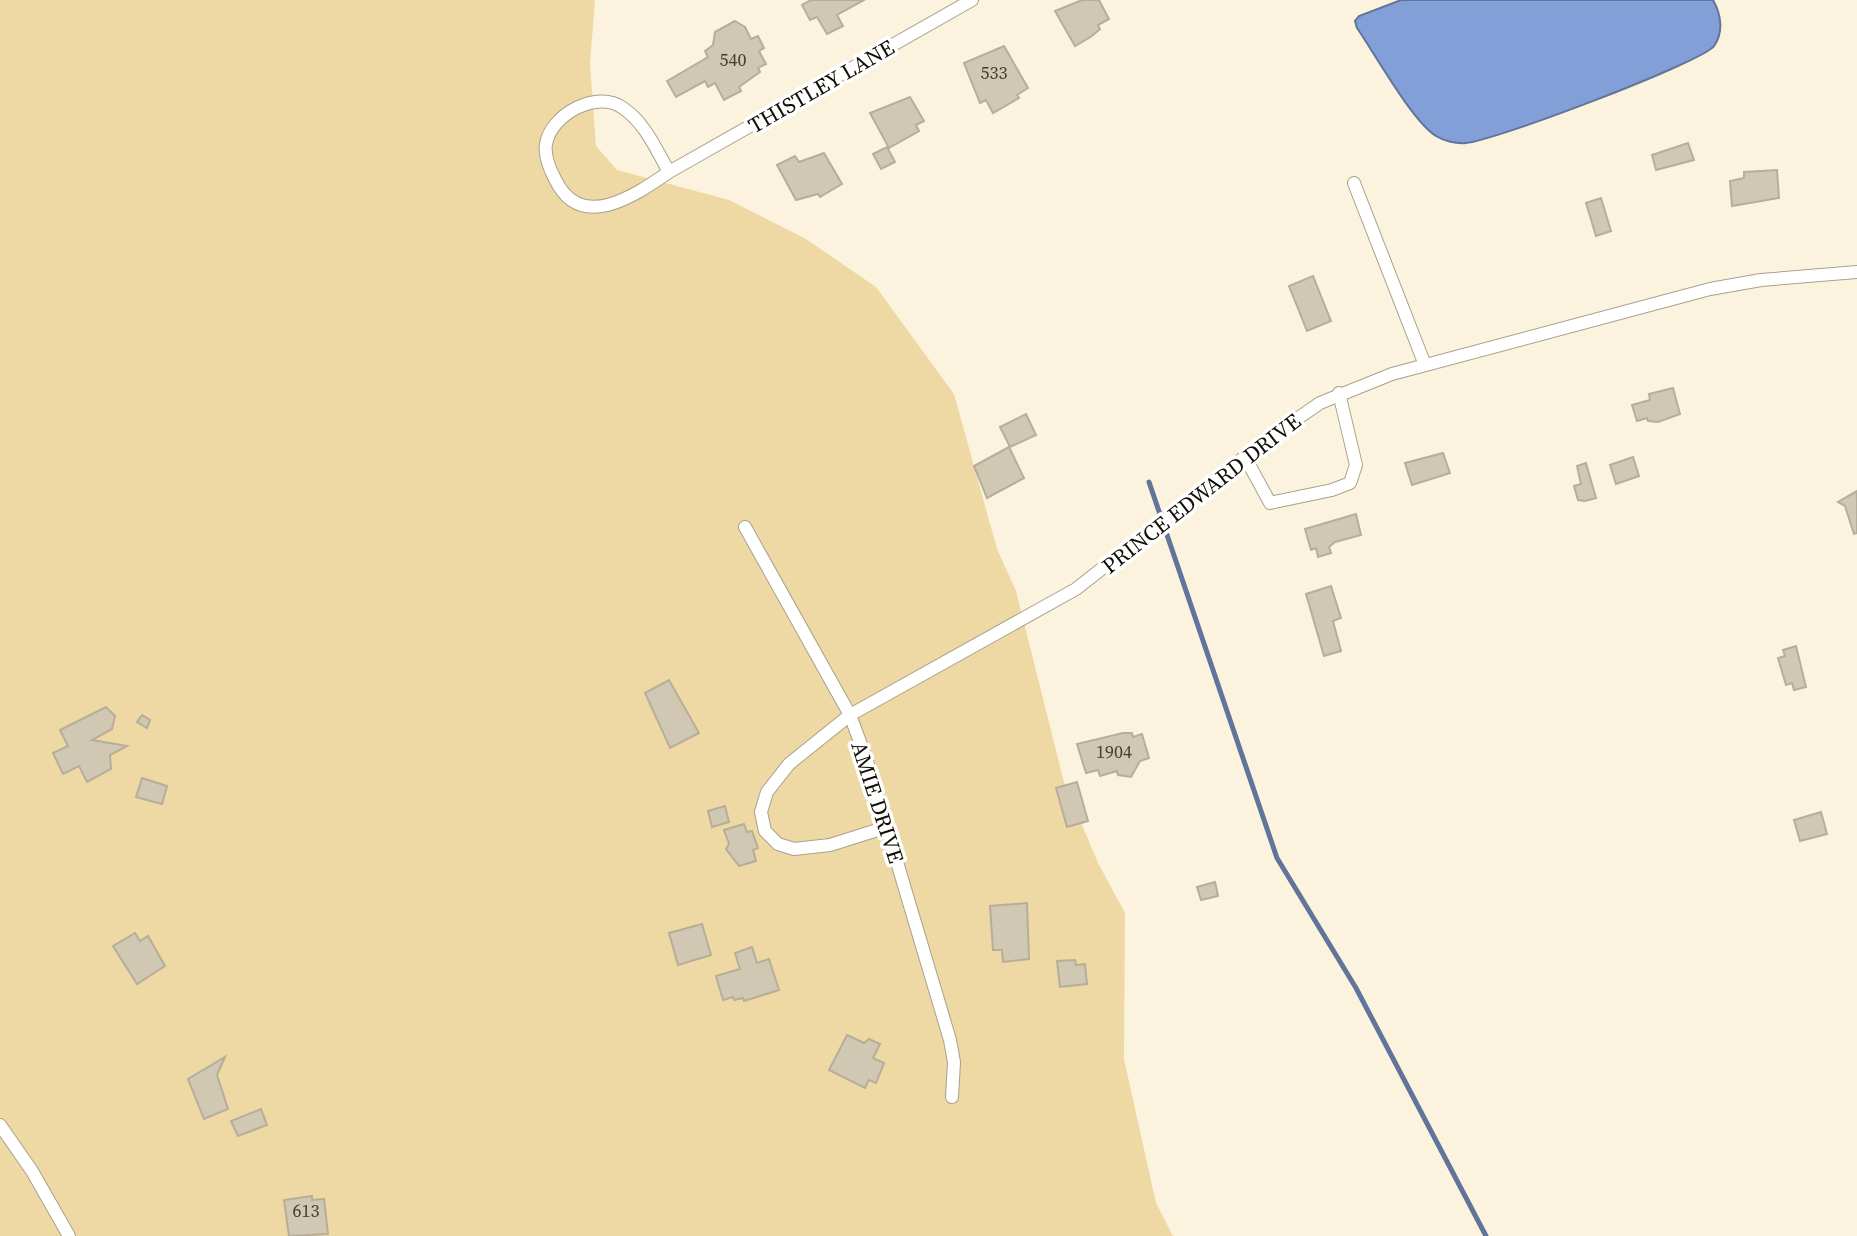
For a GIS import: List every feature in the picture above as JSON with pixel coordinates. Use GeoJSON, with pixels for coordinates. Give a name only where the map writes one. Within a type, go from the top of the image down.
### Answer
{"type":"FeatureCollection","features":[{"type":"Feature","properties":{"kind":"street","name":"THISTLEY LANE"},"geometry":{"type":"LineString","coordinates":[[669,172],[642,126],[622,106],[604,99],[573,109],[554,128],[546,144],[549,168],[560,190],[580,204],[601,207],[626,201],[669,172],[972,0]]}},
{"type":"Feature","properties":{"kind":"street"},"geometry":{"type":"LineString","coordinates":[[1354,183],[1425,365]]}},
{"type":"Feature","properties":{"kind":"street","name":"PRINCE EDWARD DRIVE"},"geometry":{"type":"LineString","coordinates":[[887,827],[830,845],[794,849],[778,844],[765,831],[761,812],[767,792],[789,764],[850,715],[1076,589],[1302,414],[1339,393],[1425,365],[1739,283],[1857,272]]}},
{"type":"Feature","properties":{"kind":"street"},"geometry":{"type":"LineString","coordinates":[[1245,457],[1270,503],[1332,490],[1350,483],[1356,465],[1339,393]]}},
{"type":"Feature","properties":{"kind":"street","name":"AMIE DRIVE"},"geometry":{"type":"LineString","coordinates":[[745,527],[850,715],[887,827],[950,1040],[954,1062],[952,1097]]}},
{"type":"Feature","properties":{"kind":"street"},"geometry":{"type":"LineString","coordinates":[[0,1125],[32,1171],[69,1236]]}},
{"type":"Feature","properties":{"kind":"shaded area"},"geometry":{"type":"Polygon","coordinates":[[[0,0],[595,0],[590,64],[596,146],[617,170],[729,200],[806,239],[876,287],[954,394],[997,549],[1016,591],[1064,782],[1098,863],[1125,913],[1124,1059],[1156,1203],[1173,1236],[0,1236],[0,0]]]}},
{"type":"Feature","properties":{"kind":"water"},"geometry":{"type":"Polygon","coordinates":[[[1401,0],[1713,0],[1720,29],[1714,46],[1674,68],[1514,130],[1458,143],[1446,141],[1426,128],[1394,86],[1357,28],[1355,21],[1359,16],[1401,0]]]}},
{"type":"Feature","properties":{"kind":"building"},"geometry":{"type":"Polygon","coordinates":[[[811,0],[864,0],[837,15],[843,26],[827,34],[817,17],[810,20],[802,5],[811,0]]]}},
{"type":"Feature","properties":{"kind":"building"},"geometry":{"type":"Polygon","coordinates":[[[1082,0],[1099,0],[1109,19],[1098,25],[1100,29],[1092,36],[1075,46],[1055,11],[1082,0]]]}},
{"type":"Feature","properties":{"kind":"building"},"geometry":{"type":"Polygon","coordinates":[[[735,21],[745,27],[751,39],[758,36],[764,48],[759,51],[766,64],[758,68],[760,72],[739,87],[741,91],[724,100],[715,83],[708,87],[705,81],[676,97],[667,81],[708,57],[705,51],[713,45],[715,32],[735,21]]]}},
{"type":"Feature","properties":{"kind":"building"},"geometry":{"type":"Polygon","coordinates":[[[1004,46],[1028,88],[1017,95],[1019,98],[993,113],[986,100],[980,103],[964,63],[1004,46]]]}},
{"type":"Feature","properties":{"kind":"building"},"geometry":{"type":"Polygon","coordinates":[[[910,97],[924,121],[916,125],[919,131],[889,148],[870,113],[910,97]]]}},
{"type":"Feature","properties":{"kind":"building"},"geometry":{"type":"Polygon","coordinates":[[[1688,143],[1694,160],[1656,170],[1652,155],[1688,143]]]}},
{"type":"Feature","properties":{"kind":"building"},"geometry":{"type":"Polygon","coordinates":[[[887,147],[895,162],[881,169],[873,154],[887,147]]]}},
{"type":"Feature","properties":{"kind":"building"},"geometry":{"type":"Polygon","coordinates":[[[824,153],[842,184],[820,197],[818,194],[796,200],[777,165],[795,156],[799,162],[824,153]]]}},
{"type":"Feature","properties":{"kind":"building"},"geometry":{"type":"Polygon","coordinates":[[[1777,170],[1779,198],[1732,206],[1730,181],[1744,178],[1744,172],[1777,170]]]}},
{"type":"Feature","properties":{"kind":"building"},"geometry":{"type":"Polygon","coordinates":[[[1601,198],[1611,231],[1596,236],[1586,203],[1601,198]]]}},
{"type":"Feature","properties":{"kind":"building"},"geometry":{"type":"Polygon","coordinates":[[[1313,276],[1331,321],[1307,331],[1289,286],[1313,276]]]}},
{"type":"Feature","properties":{"kind":"building"},"geometry":{"type":"Polygon","coordinates":[[[1673,388],[1680,414],[1658,422],[1648,421],[1647,418],[1637,421],[1632,405],[1650,400],[1649,394],[1673,388]]]}},
{"type":"Feature","properties":{"kind":"building"},"geometry":{"type":"Polygon","coordinates":[[[1026,414],[1036,435],[1010,447],[1000,427],[1026,414]]]}},
{"type":"Feature","properties":{"kind":"building"},"geometry":{"type":"Polygon","coordinates":[[[1009,447],[1024,478],[987,498],[974,466],[1009,447]]]}},
{"type":"Feature","properties":{"kind":"building"},"geometry":{"type":"Polygon","coordinates":[[[1443,453],[1450,473],[1412,485],[1405,463],[1443,453]]]}},
{"type":"Feature","properties":{"kind":"building"},"geometry":{"type":"Polygon","coordinates":[[[1633,457],[1639,476],[1616,484],[1610,465],[1633,457]]]}},
{"type":"Feature","properties":{"kind":"building"},"geometry":{"type":"Polygon","coordinates":[[[1586,463],[1596,498],[1585,501],[1578,500],[1574,486],[1581,484],[1577,466],[1586,463]]]}},
{"type":"Feature","properties":{"kind":"building"},"geometry":{"type":"Polygon","coordinates":[[[1857,491],[1857,533],[1854,534],[1845,506],[1838,502],[1857,491]]]}},
{"type":"Feature","properties":{"kind":"building"},"geometry":{"type":"Polygon","coordinates":[[[1356,514],[1361,535],[1335,542],[1329,547],[1331,553],[1318,557],[1316,548],[1311,550],[1305,529],[1356,514]]]}},
{"type":"Feature","properties":{"kind":"building"},"geometry":{"type":"Polygon","coordinates":[[[1331,586],[1341,618],[1333,621],[1341,651],[1324,656],[1306,594],[1331,586]]]}},
{"type":"Feature","properties":{"kind":"building"},"geometry":{"type":"Polygon","coordinates":[[[1796,646],[1806,687],[1794,690],[1792,683],[1786,685],[1778,658],[1785,656],[1783,650],[1796,646]]]}},
{"type":"Feature","properties":{"kind":"building"},"geometry":{"type":"Polygon","coordinates":[[[669,680],[699,733],[670,748],[645,693],[669,680]]]}},
{"type":"Feature","properties":{"kind":"building"},"geometry":{"type":"Polygon","coordinates":[[[106,707],[115,716],[112,729],[92,740],[127,746],[110,755],[111,769],[87,782],[79,766],[63,774],[53,753],[68,746],[60,730],[106,707]]]}},
{"type":"Feature","properties":{"kind":"building"},"geometry":{"type":"Polygon","coordinates":[[[142,715],[150,720],[147,728],[137,722],[142,715]]]}},
{"type":"Feature","properties":{"kind":"building"},"geometry":{"type":"Polygon","coordinates":[[[1132,733],[1133,737],[1142,734],[1149,758],[1140,761],[1131,777],[1118,775],[1117,771],[1100,776],[1098,770],[1086,773],[1077,744],[1132,733]]]}},
{"type":"Feature","properties":{"kind":"building"},"geometry":{"type":"Polygon","coordinates":[[[142,778],[167,786],[162,804],[136,797],[142,778]]]}},
{"type":"Feature","properties":{"kind":"building"},"geometry":{"type":"Polygon","coordinates":[[[1077,782],[1088,821],[1067,827],[1056,788],[1077,782]]]}},
{"type":"Feature","properties":{"kind":"building"},"geometry":{"type":"Polygon","coordinates":[[[725,806],[729,822],[712,827],[708,811],[725,806]]]}},
{"type":"Feature","properties":{"kind":"building"},"geometry":{"type":"Polygon","coordinates":[[[1821,812],[1827,834],[1800,841],[1794,820],[1821,812]]]}},
{"type":"Feature","properties":{"kind":"building"},"geometry":{"type":"Polygon","coordinates":[[[744,824],[747,832],[752,831],[758,848],[753,850],[756,861],[739,866],[726,849],[729,844],[724,830],[744,824]]]}},
{"type":"Feature","properties":{"kind":"building"},"geometry":{"type":"Polygon","coordinates":[[[1215,882],[1218,896],[1201,900],[1197,887],[1215,882]]]}},
{"type":"Feature","properties":{"kind":"building"},"geometry":{"type":"Polygon","coordinates":[[[1027,903],[1029,959],[1003,962],[1002,950],[993,950],[990,906],[1027,903]]]}},
{"type":"Feature","properties":{"kind":"building"},"geometry":{"type":"Polygon","coordinates":[[[702,924],[711,955],[678,965],[669,933],[702,924]]]}},
{"type":"Feature","properties":{"kind":"building"},"geometry":{"type":"Polygon","coordinates":[[[135,933],[140,941],[148,936],[165,966],[137,984],[113,946],[135,933]]]}},
{"type":"Feature","properties":{"kind":"building"},"geometry":{"type":"Polygon","coordinates":[[[752,947],[757,963],[769,959],[779,990],[744,1001],[743,998],[734,1000],[733,997],[723,1000],[716,976],[740,969],[735,953],[752,947]]]}},
{"type":"Feature","properties":{"kind":"building"},"geometry":{"type":"Polygon","coordinates":[[[1075,960],[1076,965],[1085,964],[1087,984],[1060,987],[1057,961],[1075,960]]]}},
{"type":"Feature","properties":{"kind":"building"},"geometry":{"type":"Polygon","coordinates":[[[847,1035],[864,1043],[869,1039],[880,1044],[873,1058],[884,1063],[876,1083],[869,1080],[865,1088],[829,1070],[847,1035]]]}},
{"type":"Feature","properties":{"kind":"building"},"geometry":{"type":"Polygon","coordinates":[[[225,1057],[217,1075],[228,1109],[204,1119],[188,1079],[225,1057]]]}},
{"type":"Feature","properties":{"kind":"building"},"geometry":{"type":"Polygon","coordinates":[[[261,1109],[267,1125],[238,1136],[231,1121],[261,1109]]]}},
{"type":"Feature","properties":{"kind":"building"},"geometry":{"type":"Polygon","coordinates":[[[312,1196],[312,1200],[324,1199],[328,1234],[289,1236],[284,1200],[312,1196]]]}},
{"type":"Feature","properties":{"kind":"waterway"},"geometry":{"type":"LineString","coordinates":[[1149,482],[1277,858],[1356,988],[1486,1236]]}}]}
